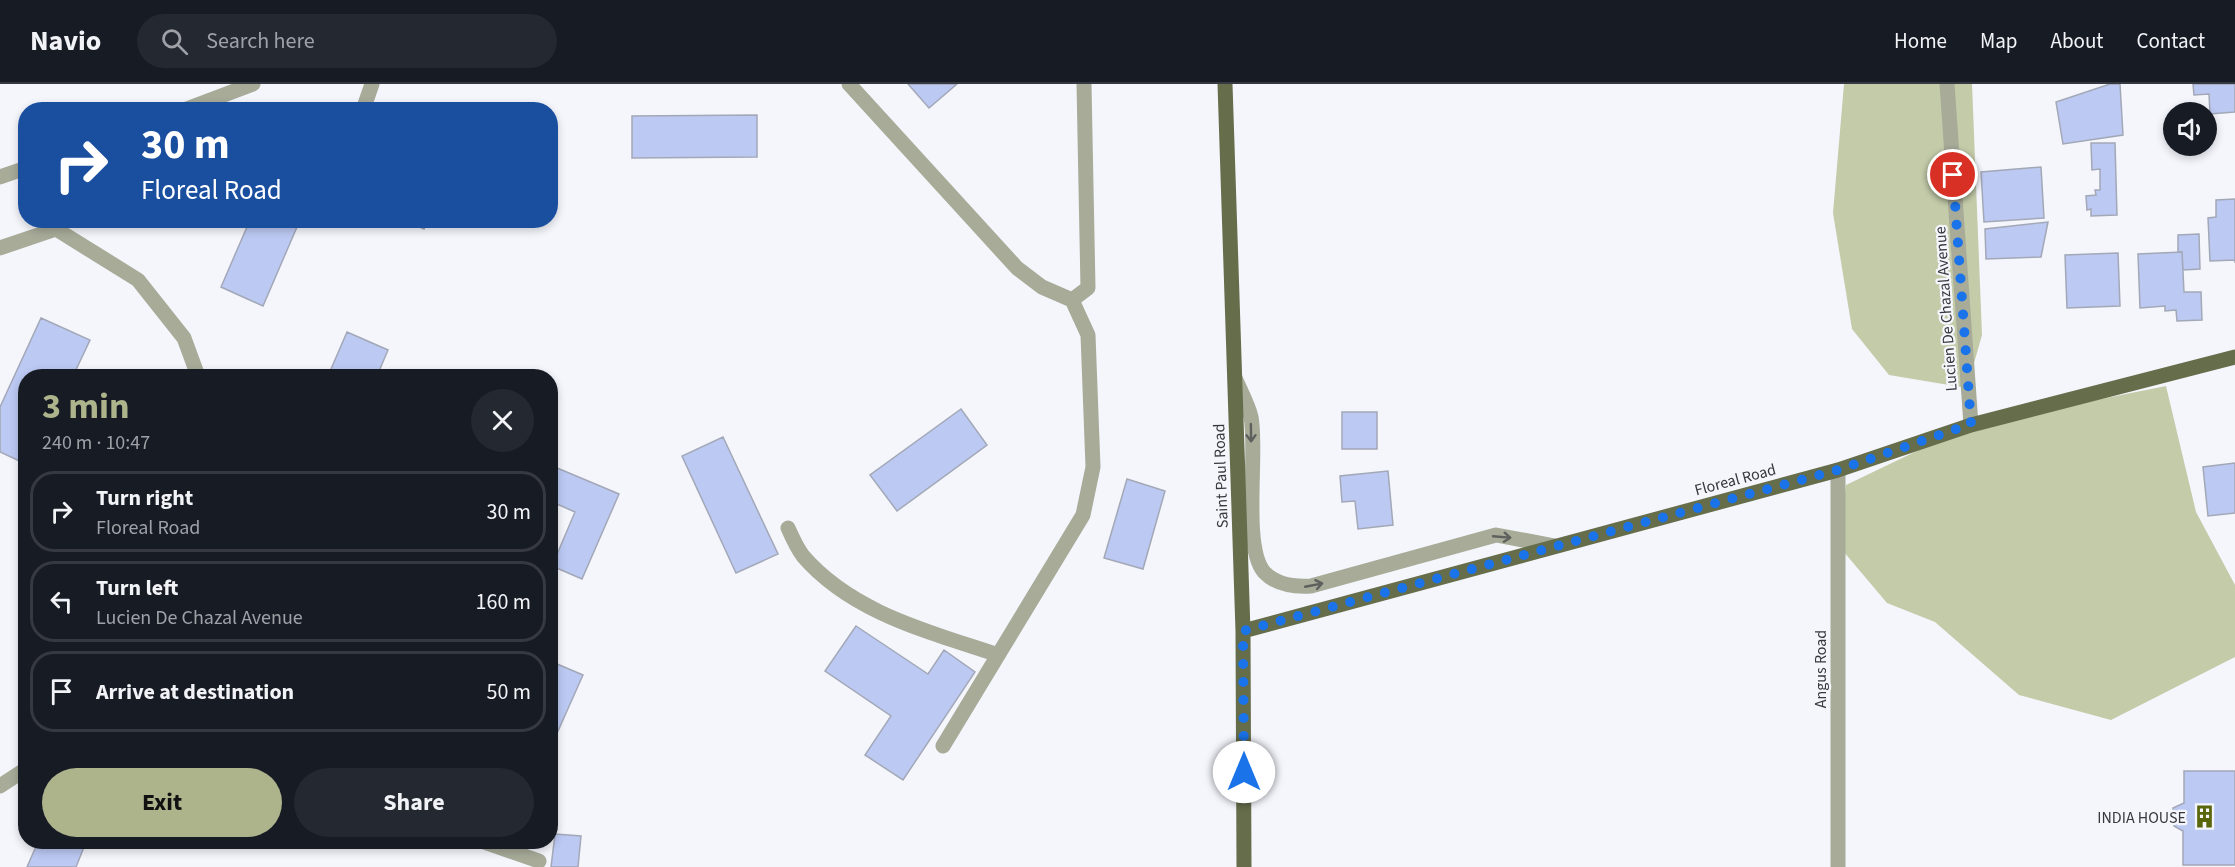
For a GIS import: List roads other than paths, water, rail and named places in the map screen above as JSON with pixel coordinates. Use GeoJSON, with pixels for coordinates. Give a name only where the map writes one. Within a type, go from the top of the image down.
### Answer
{"type":"FeatureCollection","features":[{"type":"Feature","properties":{"kind":"main road","name":"Saint Paul Road"},"geometry":{"type":"LineString","coordinates":[[1225,84],[1243,631],[1244,867]]}},
{"type":"Feature","properties":{"kind":"main road","name":"Floreal Road"},"geometry":{"type":"LineString","coordinates":[[1243,631],[1838,470],[1971,424],[2235,357]]}},
{"type":"Feature","properties":{"kind":"street"},"geometry":{"type":"LineString","coordinates":[[205,102],[253,84]]}},
{"type":"Feature","properties":{"kind":"street"},"geometry":{"type":"LineString","coordinates":[[366,102],[372,84]]}},
{"type":"Feature","properties":{"kind":"street"},"geometry":{"type":"LineString","coordinates":[[849,84],[1017,268],[1042,287],[1072,300],[1088,335],[1094,467],[1083,515],[943,746]]}},
{"type":"Feature","properties":{"kind":"street"},"geometry":{"type":"LineString","coordinates":[[1072,300],[1088,288],[1084,84]]}},
{"type":"Feature","properties":{"kind":"street","name":"Lucien De Chazal Avenue"},"geometry":{"type":"LineString","coordinates":[[1947,84],[1971,424]]}},
{"type":"Feature","properties":{"kind":"street"},"geometry":{"type":"LineString","coordinates":[[0,177],[18,171]]}},
{"type":"Feature","properties":{"kind":"street"},"geometry":{"type":"LineString","coordinates":[[0,248],[57,229],[138,280],[184,338],[195,369]]}},
{"type":"Feature","properties":{"kind":"street"},"geometry":{"type":"LineString","coordinates":[[1235,378],[1251,416],[1254,550],[1263,571],[1276,581],[1294,587],[1311,586],[1496,535],[1555,546]]}},
{"type":"Feature","properties":{"kind":"street","name":"Angus Road"},"geometry":{"type":"LineString","coordinates":[[1838,470],[1838,867]]}},
{"type":"Feature","properties":{"kind":"street"},"geometry":{"type":"LineString","coordinates":[[788,528],[802,555],[845,594],[910,625],[998,655]]}},
{"type":"Feature","properties":{"kind":"street"},"geometry":{"type":"LineString","coordinates":[[0,786],[18,774]]}},
{"type":"Feature","properties":{"kind":"street"},"geometry":{"type":"LineString","coordinates":[[504,849],[539,861]]}},
{"type":"Feature","properties":{"kind":"place","name":"INDIA HOUSE"},"geometry":{"type":"Point","coordinates":[2204,817]}}]}
